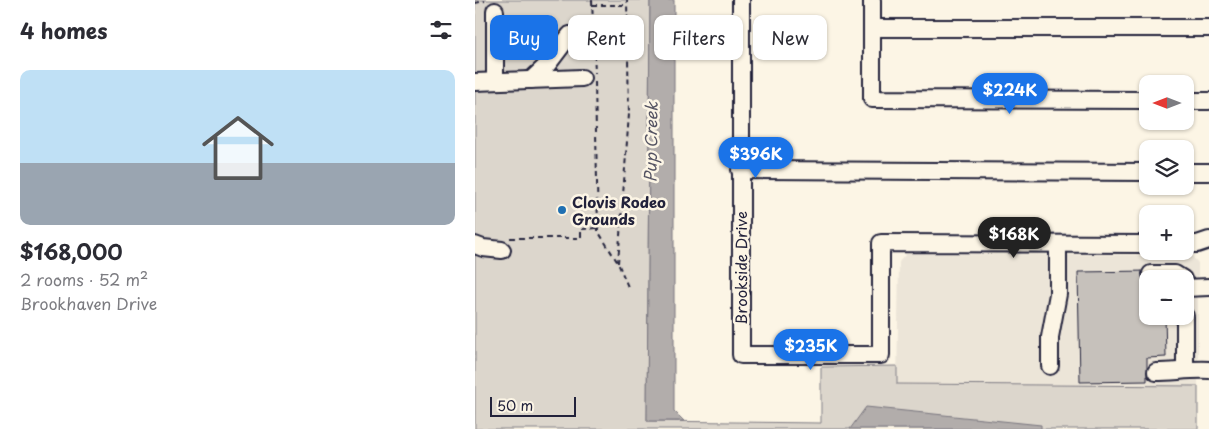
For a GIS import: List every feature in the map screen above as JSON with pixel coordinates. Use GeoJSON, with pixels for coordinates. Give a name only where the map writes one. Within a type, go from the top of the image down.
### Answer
{"type":"FeatureCollection","features":[{"type":"Feature","properties":{"kind":"street","name":"Brookside Drive"},"geometry":{"type":"LineString","coordinates":[[741,0],[741,355],[881,355],[881,243],[1058,244]]}},
{"type":"Feature","properties":{"kind":"street"},"geometry":{"type":"LineString","coordinates":[[872,0],[872,99],[1139,100]]}},
{"type":"Feature","properties":{"kind":"street"},"geometry":{"type":"LineString","coordinates":[[492,6],[495,81]]}},
{"type":"Feature","properties":{"kind":"street"},"geometry":{"type":"LineString","coordinates":[[872,28],[1209,28]]}},
{"type":"Feature","properties":{"kind":"street"},"geometry":{"type":"LineString","coordinates":[[531,80],[548,64],[568,37]]}},
{"type":"Feature","properties":{"kind":"street"},"geometry":{"type":"LineString","coordinates":[[475,82],[582,78]]}},
{"type":"Feature","properties":{"kind":"street"},"geometry":{"type":"LineString","coordinates":[[1194,101],[1209,101]]}},
{"type":"Feature","properties":{"kind":"street"},"geometry":{"type":"LineString","coordinates":[[740,170],[1139,172]]}},
{"type":"Feature","properties":{"kind":"street"},"geometry":{"type":"LineString","coordinates":[[1194,172],[1209,172]]}},
{"type":"Feature","properties":{"kind":"street"},"geometry":{"type":"LineString","coordinates":[[1194,244],[1209,240]]}},
{"type":"Feature","properties":{"kind":"street"},"geometry":{"type":"LineString","coordinates":[[1050,366],[1050,337],[1059,294],[1058,244],[1139,244]]}},
{"type":"Feature","properties":{"kind":"street"},"geometry":{"type":"LineString","coordinates":[[475,245],[502,250]]}},
{"type":"Feature","properties":{"kind":"street"},"geometry":{"type":"LineString","coordinates":[[1194,288],[1209,287]]}},
{"type":"Feature","properties":{"kind":"street"},"geometry":{"type":"LineString","coordinates":[[1185,325],[1185,369]]}},
{"type":"Feature","properties":{"kind":"street"},"geometry":{"type":"LineString","coordinates":[[1155,372],[1179,372],[1185,369],[1209,370]]}},
{"type":"Feature","properties":{"kind":"path"},"geometry":{"type":"LineString","coordinates":[[591,0],[596,99],[599,228],[618,263],[628,287]]}},
{"type":"Feature","properties":{"kind":"path"},"geometry":{"type":"LineString","coordinates":[[618,263],[629,114],[627,0]]}},
{"type":"Feature","properties":{"kind":"path"},"geometry":{"type":"LineString","coordinates":[[475,3],[492,6]]}},
{"type":"Feature","properties":{"kind":"path"},"geometry":{"type":"LineString","coordinates":[[591,5],[627,5]]}},
{"type":"Feature","properties":{"kind":"path"},"geometry":{"type":"LineString","coordinates":[[502,250],[505,238],[581,238],[581,229],[599,228]]}},
{"type":"Feature","properties":{"kind":"shaded area","name":"Clovis Rodeo Grounds"},"geometry":{"type":"Polygon","coordinates":[[[475,0],[650,0],[647,421],[821,423],[821,367],[897,366],[897,384],[1198,386],[1198,429],[475,429],[475,0]]]}},
{"type":"Feature","properties":{"kind":"shaded area"},"geometry":{"type":"Polygon","coordinates":[[[906,254],[1139,255],[1139,260],[1194,260],[1194,258],[1198,263],[1198,386],[897,384],[899,262],[906,254]]]}},
{"type":"Feature","properties":{"kind":"water","name":"Pup Creek"},"geometry":{"type":"Polygon","coordinates":[[[650,0],[674,0],[674,15],[654,15],[654,60],[674,60],[674,411],[684,421],[647,421],[650,0]]]}},
{"type":"Feature","properties":{"kind":"water"},"geometry":{"type":"Polygon","coordinates":[[[866,407],[1041,425],[1041,429],[850,429],[866,407]]]}},
{"type":"Feature","properties":{"kind":"building"},"geometry":{"type":"Polygon","coordinates":[[[1139,271],[1139,325],[1165,325],[1166,357],[1147,358],[1147,381],[1080,382],[1078,272],[1139,271]]]}},
{"type":"Feature","properties":{"kind":"place","name":"Clovis Rodeo Grounds"},"geometry":{"type":"Point","coordinates":[562,210]}}]}
